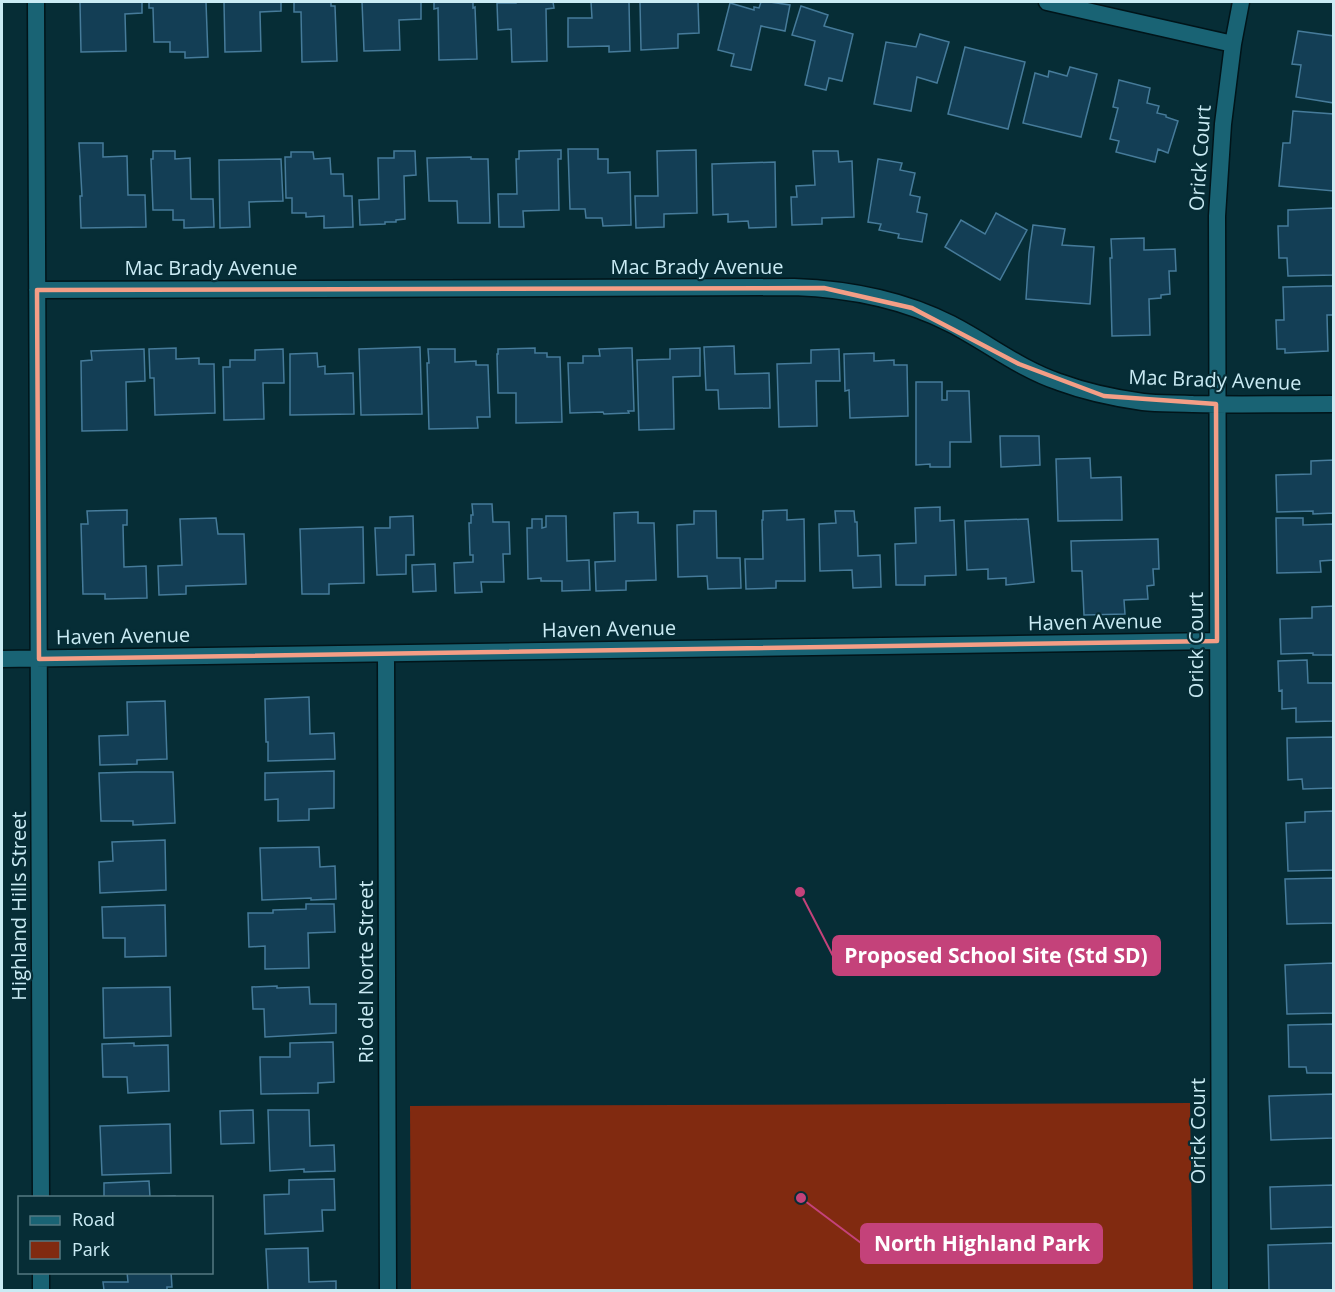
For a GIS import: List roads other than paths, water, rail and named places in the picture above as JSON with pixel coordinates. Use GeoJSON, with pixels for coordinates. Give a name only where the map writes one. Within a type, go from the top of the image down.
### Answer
{"type":"FeatureCollection","features":[{"type":"Feature","properties":{"kind":"street","name":"Highland Hills Street"},"geometry":{"type":"LineString","coordinates":[[36,2],[41,1196]]}},
{"type":"Feature","properties":{"kind":"street"},"geometry":{"type":"LineString","coordinates":[[1047,2],[1233,44]]}},
{"type":"Feature","properties":{"kind":"street","name":"Orick Court"},"geometry":{"type":"LineString","coordinates":[[1220,1290],[1216,216],[1222,124],[1241,2]]}},
{"type":"Feature","properties":{"kind":"street","name":"Mac Brady Avenue"},"geometry":{"type":"LineString","coordinates":[[37,290],[824,288],[872,296],[912,308],[951,324],[1019,364],[1058,382],[1104,396],[1145,403],[1334,404]]}},
{"type":"Feature","properties":{"kind":"street","name":"Haven Avenue"},"geometry":{"type":"LineString","coordinates":[[2,659],[1217,641]]}},
{"type":"Feature","properties":{"kind":"street","name":"Rio del Norte Street"},"geometry":{"type":"LineString","coordinates":[[386,654],[388,1290]]}},
{"type":"Feature","properties":{"kind":"street"},"geometry":{"type":"LineString","coordinates":[[41,1274],[41,1290]]}},
{"type":"Feature","properties":{"kind":"place","name":"Proposed School Site (Std SD)"},"geometry":{"type":"Point","coordinates":[800,892]}},
{"type":"Feature","properties":{"kind":"place","name":"North Highland Park"},"geometry":{"type":"Point","coordinates":[801,1198]}}]}
